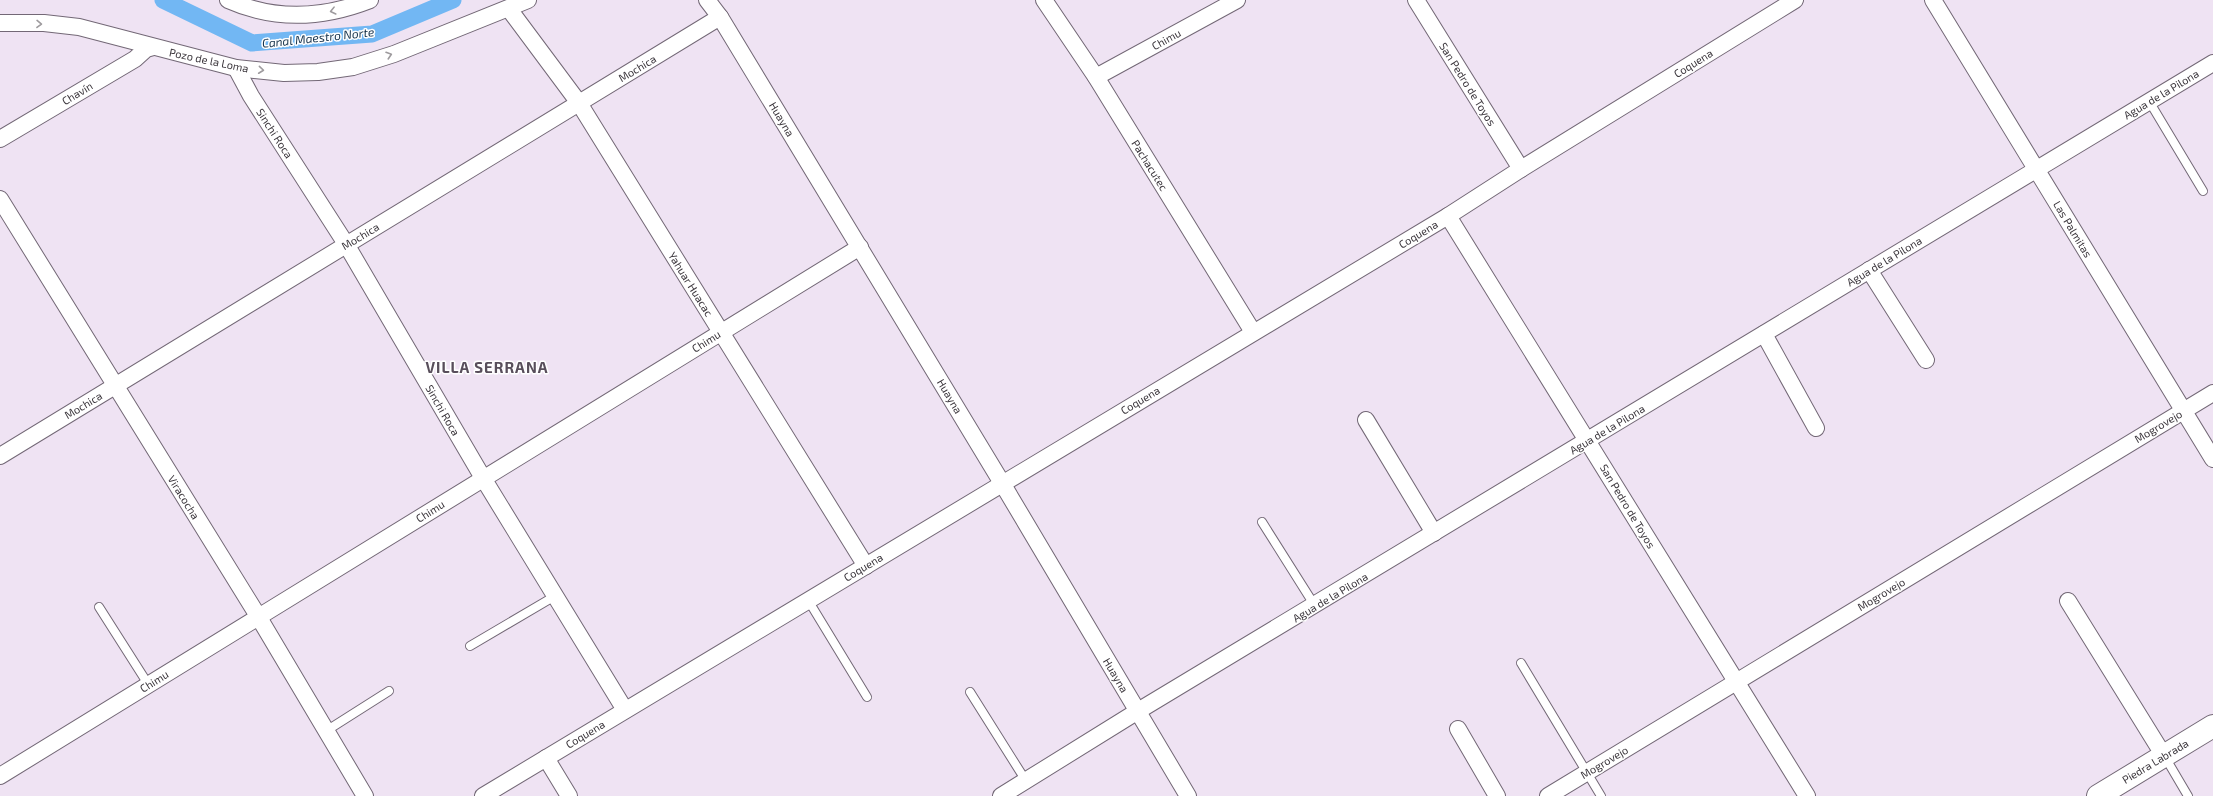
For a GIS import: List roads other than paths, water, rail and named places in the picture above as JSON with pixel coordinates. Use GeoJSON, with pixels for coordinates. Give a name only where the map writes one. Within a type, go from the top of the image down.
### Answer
{"type":"FeatureCollection","features":[{"type":"Feature","properties":{"kind":"main road","name":"Piedra Labrada"},"geometry":{"type":"LineString","coordinates":[[2098,796],[2213,726]]}},
{"type":"Feature","properties":{"kind":"street"},"geometry":{"type":"LineString","coordinates":[[228,0],[264,12],[294,16],[320,14],[370,0]]}},
{"type":"Feature","properties":{"kind":"street","name":"Pozo de la Loma"},"geometry":{"type":"LineString","coordinates":[[0,23],[44,23],[79,27],[236,68],[284,73],[318,72],[353,67],[394,54],[509,9],[528,0]]}},
{"type":"Feature","properties":{"kind":"street","name":"Huayna"},"geometry":{"type":"LineString","coordinates":[[707,0],[720,17],[860,246],[1188,796]]}},
{"type":"Feature","properties":{"kind":"street","name":"Pachacutec"},"geometry":{"type":"LineString","coordinates":[[1044,0],[1096,77],[1253,332]]}},
{"type":"Feature","properties":{"kind":"street","name":"Chimu"},"geometry":{"type":"LineString","coordinates":[[1096,77],[1237,0]]}},
{"type":"Feature","properties":{"kind":"street","name":"San Pedro de Toyos"},"geometry":{"type":"LineString","coordinates":[[1416,0],[1521,169]]}},
{"type":"Feature","properties":{"kind":"street","name":"Coquena"},"geometry":{"type":"LineString","coordinates":[[483,796],[866,566],[1002,482],[1448,216],[1521,169],[1795,0]]}},
{"type":"Feature","properties":{"kind":"street","name":"Las Palmitas"},"geometry":{"type":"LineString","coordinates":[[1933,0],[2213,459]]}},
{"type":"Feature","properties":{"kind":"street","name":"Yahuar Huacac"},"geometry":{"type":"LineString","coordinates":[[509,9],[579,103],[866,566]]}},
{"type":"Feature","properties":{"kind":"street","name":"Mochica"},"geometry":{"type":"LineString","coordinates":[[0,456],[720,17]]}},
{"type":"Feature","properties":{"kind":"street","name":"Chavín"},"geometry":{"type":"LineString","coordinates":[[0,139],[135,59],[146,49],[153,47]]}},
{"type":"Feature","properties":{"kind":"street","name":"Agua de la Pilona"},"geometry":{"type":"LineString","coordinates":[[1001,796],[1138,711],[2213,63]]}},
{"type":"Feature","properties":{"kind":"street","name":"Sinchi Roca"},"geometry":{"type":"LineString","coordinates":[[236,68],[251,96],[346,244],[483,478],[625,710]]}},
{"type":"Feature","properties":{"kind":"street","name":"Viracocha"},"geometry":{"type":"LineString","coordinates":[[0,199],[258,616],[365,796]]}},
{"type":"Feature","properties":{"kind":"street","name":"San Pedro de Toyos"},"geometry":{"type":"LineString","coordinates":[[1448,216],[1588,440],[1735,682],[1807,796]]}},
{"type":"Feature","properties":{"kind":"street","name":"Chimu"},"geometry":{"type":"LineString","coordinates":[[0,776],[860,246]]}},
{"type":"Feature","properties":{"kind":"street"},"geometry":{"type":"LineString","coordinates":[[1869,270],[1926,360]]}},
{"type":"Feature","properties":{"kind":"street"},"geometry":{"type":"LineString","coordinates":[[1764,334],[1816,428]]}},
{"type":"Feature","properties":{"kind":"street","name":"Mogrovejo"},"geometry":{"type":"LineString","coordinates":[[1548,796],[2213,392]]}},
{"type":"Feature","properties":{"kind":"street"},"geometry":{"type":"LineString","coordinates":[[1366,420],[1434,533]]}},
{"type":"Feature","properties":{"kind":"street"},"geometry":{"type":"LineString","coordinates":[[2068,601],[2164,756]]}},
{"type":"Feature","properties":{"kind":"street"},"geometry":{"type":"LineString","coordinates":[[1458,729],[1497,796]]}},
{"type":"Feature","properties":{"kind":"street"},"geometry":{"type":"LineString","coordinates":[[546,758],[569,796]]}},
{"type":"Feature","properties":{"kind":"lane"},"geometry":{"type":"LineString","coordinates":[[2149,101],[2203,191]]}},
{"type":"Feature","properties":{"kind":"lane"},"geometry":{"type":"LineString","coordinates":[[1262,522],[1314,606]]}},
{"type":"Feature","properties":{"kind":"lane"},"geometry":{"type":"LineString","coordinates":[[470,646],[555,596]]}},
{"type":"Feature","properties":{"kind":"lane"},"geometry":{"type":"LineString","coordinates":[[808,600],[867,697]]}},
{"type":"Feature","properties":{"kind":"lane"},"geometry":{"type":"LineString","coordinates":[[99,607],[148,684]]}},
{"type":"Feature","properties":{"kind":"lane"},"geometry":{"type":"LineString","coordinates":[[1521,663],[1601,796]]}},
{"type":"Feature","properties":{"kind":"lane"},"geometry":{"type":"LineString","coordinates":[[326,731],[389,691]]}},
{"type":"Feature","properties":{"kind":"lane"},"geometry":{"type":"LineString","coordinates":[[970,692],[1026,781]]}},
{"type":"Feature","properties":{"kind":"lane"},"geometry":{"type":"LineString","coordinates":[[2164,756],[2188,796]]}},
{"type":"Feature","properties":{"kind":"waterway","name":"Canal Maestro Norte"},"geometry":{"type":"LineString","coordinates":[[163,0],[252,43],[372,34],[453,0]]}},
{"type":"Feature","properties":{"kind":"district","name":"VILLA SERRANA"},"geometry":{"type":"Point","coordinates":[487,367]}}]}
